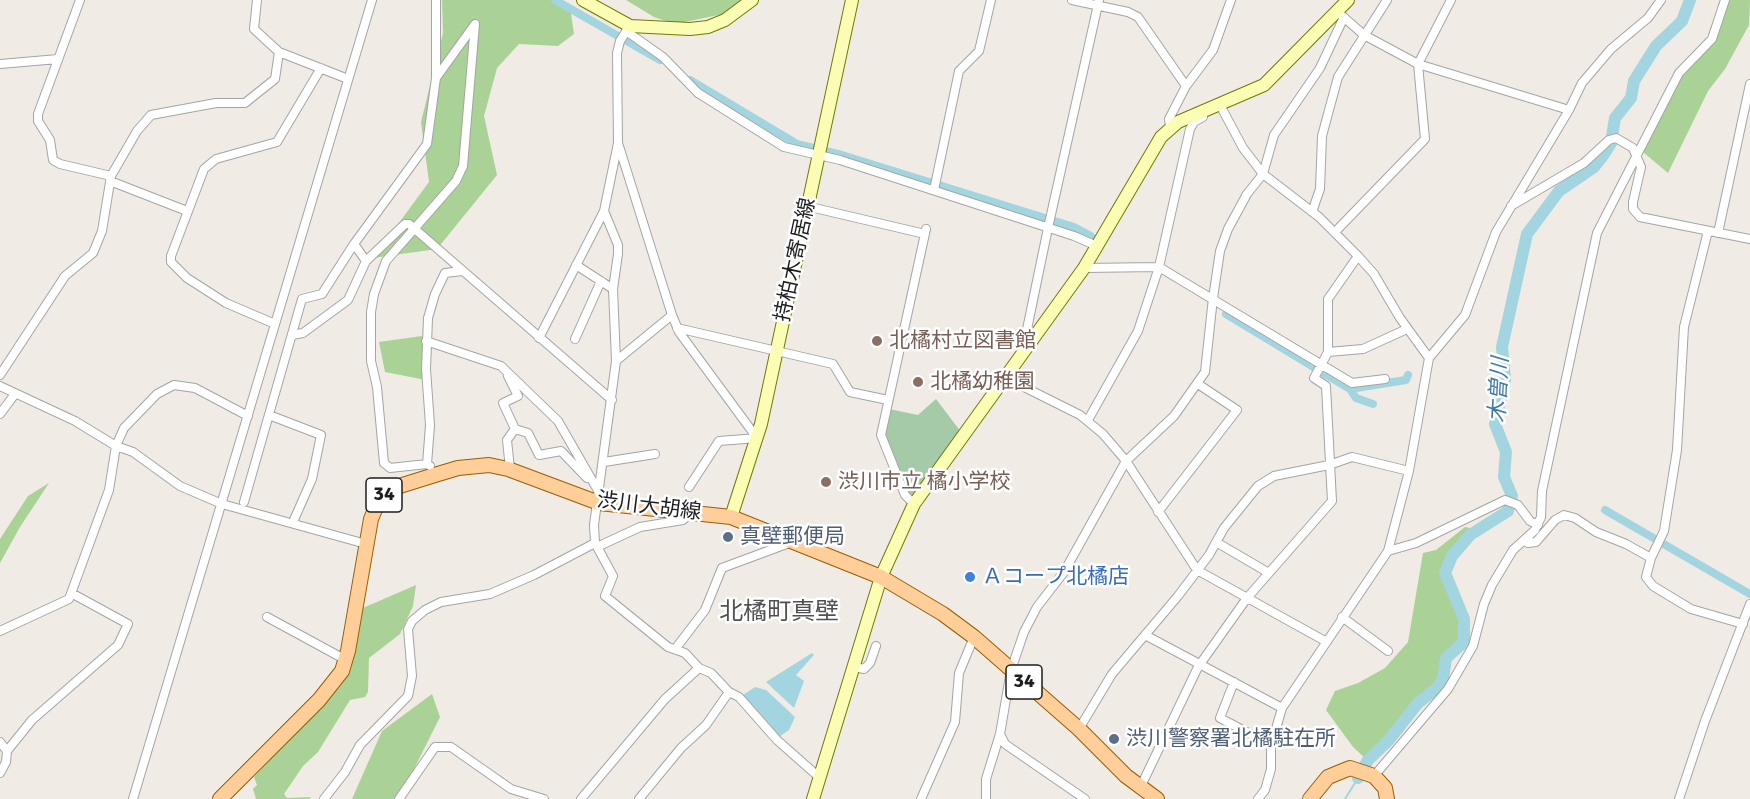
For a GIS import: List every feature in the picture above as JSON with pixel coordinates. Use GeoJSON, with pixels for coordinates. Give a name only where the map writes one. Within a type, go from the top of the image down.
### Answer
{"type":"FeatureCollection","features":[{"type":"Feature","properties":{"kind":"main road","name":"渋川大胡線"},"geometry":{"type":"LineString","coordinates":[[220,799],[338,678],[346,660],[366,544],[380,500],[393,488],[475,465],[489,465],[510,470],[599,499],[731,517],[881,577],[943,614],[974,637],[1079,729],[1126,776],[1157,799]]}},
{"type":"Feature","properties":{"kind":"main road"},"geometry":{"type":"LineString","coordinates":[[1310,799],[1328,777],[1350,768],[1371,775],[1385,788],[1387,799]]}},
{"type":"Feature","properties":{"kind":"street"},"geometry":{"type":"LineString","coordinates":[[257,0],[254,30],[279,52],[348,79]]}},
{"type":"Feature","properties":{"kind":"street"},"geometry":{"type":"LineString","coordinates":[[133,799],[372,0]]}},
{"type":"Feature","properties":{"kind":"street"},"geometry":{"type":"LineString","coordinates":[[244,502],[302,299],[322,294],[354,244],[427,144],[436,78],[434,66],[435,0]]}},
{"type":"Feature","properties":{"kind":"street"},"geometry":{"type":"LineString","coordinates":[[583,0],[625,33],[663,57],[698,93],[778,144],[818,151],[1048,227],[1097,246]]}},
{"type":"Feature","properties":{"kind":"street"},"geometry":{"type":"LineString","coordinates":[[625,33],[708,27],[725,20],[752,0]]}},
{"type":"Feature","properties":{"kind":"street","name":"持柏木寄居線"},"geometry":{"type":"LineString","coordinates":[[731,517],[758,438],[852,0]]}},
{"type":"Feature","properties":{"kind":"street"},"geometry":{"type":"LineString","coordinates":[[934,189],[959,71],[979,51],[991,0]]}},
{"type":"Feature","properties":{"kind":"street"},"geometry":{"type":"LineString","coordinates":[[1072,0],[1098,3],[1138,17],[1186,86]]}},
{"type":"Feature","properties":{"kind":"street"},"geometry":{"type":"LineString","coordinates":[[1170,127],[1169,119],[1186,86],[1213,50],[1231,0]]}},
{"type":"Feature","properties":{"kind":"street"},"geometry":{"type":"LineString","coordinates":[[986,799],[986,779],[1000,734],[1011,670],[1024,632],[1037,607],[1064,572],[1126,461],[1174,416],[1198,384],[1206,364],[1220,251],[1228,229],[1247,194],[1263,174],[1274,135],[1320,68],[1348,0]]}},
{"type":"Feature","properties":{"kind":"street"},"geometry":{"type":"LineString","coordinates":[[1312,212],[1320,189],[1322,136],[1338,77],[1387,0]]}},
{"type":"Feature","properties":{"kind":"street"},"geometry":{"type":"LineString","coordinates":[[1335,232],[1425,139],[1418,64],[1451,0]]}},
{"type":"Feature","properties":{"kind":"street"},"geometry":{"type":"LineString","coordinates":[[1258,799],[1265,790],[1271,769],[1271,745],[1282,708],[1325,641],[1388,551],[1409,471],[1429,358],[1465,315],[1496,232],[1591,69],[1648,18],[1661,0]]}},
{"type":"Feature","properties":{"kind":"street"},"geometry":{"type":"LineString","coordinates":[[1371,775],[1449,689],[1473,646],[1484,604],[1492,585],[1513,550],[1538,525],[1541,518],[1542,491],[1597,233],[1679,73],[1712,39],[1725,0]]}},
{"type":"Feature","properties":{"kind":"street"},"geometry":{"type":"LineString","coordinates":[[77,1],[38,114],[41,128],[50,140],[53,160],[111,178],[187,211]]}},
{"type":"Feature","properties":{"kind":"street"},"geometry":{"type":"LineString","coordinates":[[1026,351],[1026,334],[1048,227],[1098,3]]}},
{"type":"Feature","properties":{"kind":"street"},"geometry":{"type":"LineString","coordinates":[[1340,15],[1364,35],[1418,64],[1569,110]]}},
{"type":"Feature","properties":{"kind":"street"},"geometry":{"type":"LineString","coordinates":[[1088,420],[1138,331],[1159,267],[1190,129],[1198,119],[1264,85],[1340,15]]}},
{"type":"Feature","properties":{"kind":"street"},"geometry":{"type":"LineString","coordinates":[[436,78],[475,24],[463,166],[456,181],[386,261],[379,276],[371,312],[371,362],[377,387],[384,464],[390,468],[427,464],[438,474]]}},
{"type":"Feature","properties":{"kind":"street"},"geometry":{"type":"LineString","coordinates":[[539,338],[603,211],[618,143],[617,53],[625,33]]}},
{"type":"Feature","properties":{"kind":"street"},"geometry":{"type":"LineString","coordinates":[[0,375],[65,276],[90,258],[98,244],[111,178],[137,131],[151,115],[216,103],[245,103],[275,79],[279,52]]}},
{"type":"Feature","properties":{"kind":"street"},"geometry":{"type":"LineString","coordinates":[[0,64],[58,59]]}},
{"type":"Feature","properties":{"kind":"street"},"geometry":{"type":"LineString","coordinates":[[275,324],[226,303],[187,278],[171,262],[187,211],[204,169],[210,162],[277,142],[321,68]]}},
{"type":"Feature","properties":{"kind":"street"},"geometry":{"type":"LineString","coordinates":[[1718,233],[1750,84]]}},
{"type":"Feature","properties":{"kind":"street"},"geometry":{"type":"LineString","coordinates":[[813,799],[881,577],[914,504],[1084,268],[1157,143],[1170,127],[1221,107]]}},
{"type":"Feature","properties":{"kind":"street"},"geometry":{"type":"LineString","coordinates":[[1221,107],[1243,148],[1263,174],[1335,232],[1374,274],[1407,329],[1429,358]]}},
{"type":"Feature","properties":{"kind":"street"},"geometry":{"type":"LineString","coordinates":[[1509,208],[1584,163],[1609,140],[1623,140],[1633,148],[1641,167],[1633,209],[1640,217],[1750,239]]}},
{"type":"Feature","properties":{"kind":"street"},"geometry":{"type":"LineString","coordinates":[[618,143],[677,328],[758,438]]}},
{"type":"Feature","properties":{"kind":"street"},"geometry":{"type":"LineString","coordinates":[[806,206],[925,231],[888,400],[882,440],[905,495],[914,504]]}},
{"type":"Feature","properties":{"kind":"street"},"geometry":{"type":"LineString","coordinates":[[603,211],[618,245],[613,289],[616,361],[594,525],[596,545],[613,576],[605,596],[668,646],[676,648],[699,668],[711,673],[729,692],[740,697],[777,740],[820,778]]}},
{"type":"Feature","properties":{"kind":"street"},"geometry":{"type":"LineString","coordinates":[[292,336],[303,333],[348,300],[366,261],[405,224],[414,227],[612,400]]}},
{"type":"Feature","properties":{"kind":"street"},"geometry":{"type":"LineString","coordinates":[[1708,231],[1684,327],[1677,450],[1665,531],[1651,558],[1646,577],[1653,586],[1691,609],[1743,624]]}},
{"type":"Feature","properties":{"kind":"street"},"geometry":{"type":"LineString","coordinates":[[354,244],[366,261]]}},
{"type":"Feature","properties":{"kind":"street"},"geometry":{"type":"LineString","coordinates":[[1141,786],[1200,664],[1247,598],[1330,505],[1326,386],[1315,377],[1328,352],[1328,299],[1358,256]]}},
{"type":"Feature","properties":{"kind":"street"},"geometry":{"type":"LineString","coordinates":[[576,265],[613,289]]}},
{"type":"Feature","properties":{"kind":"street"},"geometry":{"type":"LineString","coordinates":[[1084,268],[1159,267],[1352,383],[1385,379]]}},
{"type":"Feature","properties":{"kind":"street"},"geometry":{"type":"LineString","coordinates":[[427,464],[430,425],[426,341],[435,294],[445,273],[462,271]]}},
{"type":"Feature","properties":{"kind":"street"},"geometry":{"type":"LineString","coordinates":[[575,339],[601,281]]}},
{"type":"Feature","properties":{"kind":"street"},"geometry":{"type":"LineString","coordinates":[[616,361],[672,315]]}},
{"type":"Feature","properties":{"kind":"street"},"geometry":{"type":"LineString","coordinates":[[677,328],[833,364],[850,392],[888,400]]}},
{"type":"Feature","properties":{"kind":"street"},"geometry":{"type":"LineString","coordinates":[[1328,352],[1363,349],[1407,329]]}},
{"type":"Feature","properties":{"kind":"street"},"geometry":{"type":"LineString","coordinates":[[426,341],[501,366],[506,370],[558,421],[590,477],[599,499]]}},
{"type":"Feature","properties":{"kind":"street"},"geometry":{"type":"LineString","coordinates":[[506,370],[518,396],[503,403],[515,429],[528,433],[539,455],[561,451],[586,478],[590,477]]}},
{"type":"Feature","properties":{"kind":"street"},"geometry":{"type":"LineString","coordinates":[[1006,378],[1088,420],[1126,461],[1197,570],[1325,641]]}},
{"type":"Feature","properties":{"kind":"street"},"geometry":{"type":"LineString","coordinates":[[1158,512],[1237,410],[1198,384]]}},
{"type":"Feature","properties":{"kind":"street"},"geometry":{"type":"LineString","coordinates":[[0,631],[19,620],[64,603],[73,594],[109,490],[116,446],[124,428],[157,394],[174,385],[195,388],[248,416]]}},
{"type":"Feature","properties":{"kind":"street"},"geometry":{"type":"LineString","coordinates":[[0,386],[75,421],[116,446],[139,455],[180,486],[222,504],[366,544]]}},
{"type":"Feature","properties":{"kind":"street"},"geometry":{"type":"LineString","coordinates":[[0,414],[15,394]]}},
{"type":"Feature","properties":{"kind":"street"},"geometry":{"type":"LineString","coordinates":[[269,415],[321,435],[312,479],[293,522]]}},
{"type":"Feature","properties":{"kind":"street"},"geometry":{"type":"LineString","coordinates":[[510,470],[507,440],[515,429]]}},
{"type":"Feature","properties":{"kind":"street"},"geometry":{"type":"LineString","coordinates":[[689,487],[719,441],[758,438]]}},
{"type":"Feature","properties":{"kind":"street"},"geometry":{"type":"LineString","coordinates":[[604,462],[655,454]]}},
{"type":"Feature","properties":{"kind":"street"},"geometry":{"type":"LineString","coordinates":[[1079,729],[1112,674],[1197,570],[1224,528],[1258,486],[1274,476],[1329,465],[1352,456],[1409,471]]}},
{"type":"Feature","properties":{"kind":"street"},"geometry":{"type":"LineString","coordinates":[[1388,551],[1416,543],[1504,500],[1515,503],[1530,521],[1538,525]]}},
{"type":"Feature","properties":{"kind":"street"},"geometry":{"type":"LineString","coordinates":[[324,799],[345,772],[360,745],[408,696],[412,676],[408,629],[412,621],[425,610],[441,602],[490,594],[640,527],[683,520],[690,513]]}},
{"type":"Feature","properties":{"kind":"street"},"geometry":{"type":"LineString","coordinates":[[1525,539],[1528,543],[1536,542],[1556,520],[1569,516],[1596,532],[1626,544],[1651,558]]}},
{"type":"Feature","properties":{"kind":"street"},"geometry":{"type":"LineString","coordinates":[[676,648],[705,610],[722,568],[792,542]]}},
{"type":"Feature","properties":{"kind":"street"},"geometry":{"type":"LineString","coordinates":[[1216,542],[1269,573]]}},
{"type":"Feature","properties":{"kind":"street"},"geometry":{"type":"LineString","coordinates":[[0,773],[6,762],[7,751],[42,709],[118,645],[128,624],[73,594]]}},
{"type":"Feature","properties":{"kind":"street"},"geometry":{"type":"LineString","coordinates":[[1679,799],[1705,721],[1750,604]]}},
{"type":"Feature","properties":{"kind":"street"},"geometry":{"type":"LineString","coordinates":[[267,617],[346,660]]}},
{"type":"Feature","properties":{"kind":"street"},"geometry":{"type":"LineString","coordinates":[[1342,617],[1388,651]]}},
{"type":"Feature","properties":{"kind":"street"},"geometry":{"type":"LineString","coordinates":[[1145,635],[1282,708]]}},
{"type":"Feature","properties":{"kind":"street"},"geometry":{"type":"LineString","coordinates":[[921,799],[955,722],[959,673],[974,637]]}},
{"type":"Feature","properties":{"kind":"street"},"geometry":{"type":"LineString","coordinates":[[855,667],[864,669],[870,663],[876,646]]}},
{"type":"Feature","properties":{"kind":"street"},"geometry":{"type":"LineString","coordinates":[[581,799],[665,699],[699,668]]}},
{"type":"Feature","properties":{"kind":"street"},"geometry":{"type":"LineString","coordinates":[[1234,682],[1220,718],[1271,745]]}},
{"type":"Feature","properties":{"kind":"street"},"geometry":{"type":"LineString","coordinates":[[639,799],[681,748],[706,725],[729,692]]}},
{"type":"Feature","properties":{"kind":"street"},"geometry":{"type":"LineString","coordinates":[[1000,734],[1005,744],[1085,799]]}},
{"type":"Feature","properties":{"kind":"street"},"geometry":{"type":"LineString","coordinates":[[0,742],[7,751]]}},
{"type":"Feature","properties":{"kind":"street"},"geometry":{"type":"LineString","coordinates":[[399,799],[435,747],[451,747],[511,789],[544,799]]}},
{"type":"Feature","properties":{"kind":"green space"},"geometry":{"type":"Polygon","coordinates":[[[442,0],[562,0],[570,7],[574,34],[558,46],[519,44],[497,68],[484,116],[497,175],[437,249],[373,258],[429,182],[421,122],[443,33],[442,0]]]}},
{"type":"Feature","properties":{"kind":"green space"},"geometry":{"type":"Polygon","coordinates":[[[626,0],[741,0],[728,13],[675,24],[654,17],[626,0]]]}},
{"type":"Feature","properties":{"kind":"green space"},"geometry":{"type":"Polygon","coordinates":[[[1729,0],[1750,0],[1749,25],[1725,69],[1708,91],[1668,173],[1643,152],[1686,69],[1714,43],[1729,0]]]}},
{"type":"Feature","properties":{"kind":"green space"},"geometry":{"type":"Polygon","coordinates":[[[422,336],[431,381],[385,372],[379,342],[422,336]]]}},
{"type":"Feature","properties":{"kind":"green space"},"geometry":{"type":"Polygon","coordinates":[[[936,399],[961,432],[913,498],[907,494],[883,437],[889,409],[918,415],[936,399]]]}},
{"type":"Feature","properties":{"kind":"green space"},"geometry":{"type":"Polygon","coordinates":[[[49,483],[0,563],[0,539],[28,496],[49,483]]]}},
{"type":"Feature","properties":{"kind":"green space"},"geometry":{"type":"Polygon","coordinates":[[[1465,527],[1475,529],[1457,546],[1444,571],[1462,619],[1463,640],[1444,657],[1436,687],[1417,702],[1387,740],[1366,759],[1353,747],[1326,710],[1335,691],[1358,683],[1385,668],[1408,642],[1423,553],[1436,550],[1465,527]]]}},
{"type":"Feature","properties":{"kind":"green space"},"geometry":{"type":"Polygon","coordinates":[[[416,585],[413,606],[400,634],[369,658],[368,692],[365,697],[350,700],[318,752],[303,766],[284,794],[287,798],[311,797],[309,799],[256,799],[253,789],[257,785],[254,777],[342,684],[351,668],[363,608],[416,585]]]}},
{"type":"Feature","properties":{"kind":"green space"},"geometry":{"type":"Polygon","coordinates":[[[432,694],[440,717],[399,799],[352,799],[382,731],[432,694]]]}},
{"type":"Feature","properties":{"kind":"water"},"geometry":{"type":"Polygon","coordinates":[[[812,653],[814,655],[796,675],[804,681],[794,708],[766,682],[812,653]]]}},
{"type":"Feature","properties":{"kind":"water"},"geometry":{"type":"Polygon","coordinates":[[[755,687],[766,690],[795,717],[789,730],[779,737],[743,695],[755,687]]]}},
{"type":"Feature","properties":{"kind":"waterway"},"geometry":{"type":"LineString","coordinates":[[555,0],[660,60]]}},
{"type":"Feature","properties":{"kind":"waterway","name":"木曽川"},"geometry":{"type":"LineString","coordinates":[[1358,778],[1368,760],[1388,741],[1418,703],[1437,688],[1443,679],[1446,658],[1464,642],[1464,619],[1445,573],[1452,556],[1470,535],[1508,511],[1512,496],[1504,477],[1506,452],[1495,424],[1505,380],[1502,347],[1527,234],[1559,191],[1594,167],[1602,157],[1611,143],[1615,118],[1631,98],[1634,81],[1656,46],[1682,21],[1690,0]]}},
{"type":"Feature","properties":{"kind":"waterway"},"geometry":{"type":"LineString","coordinates":[[690,80],[797,144],[842,155],[1074,227],[1091,236]]}},
{"type":"Feature","properties":{"kind":"waterway"},"geometry":{"type":"LineString","coordinates":[[1226,314],[1350,389],[1356,398],[1373,404]]}},
{"type":"Feature","properties":{"kind":"waterway"},"geometry":{"type":"LineString","coordinates":[[1350,389],[1406,380],[1408,375]]}},
{"type":"Feature","properties":{"kind":"waterway"},"geometry":{"type":"LineString","coordinates":[[1605,510],[1750,594]]}},
{"type":"Feature","properties":{"kind":"waterway","name":"木曽川"},"geometry":{"type":"LineString","coordinates":[[1345,799],[1358,778]]}},
{"type":"Feature","properties":{"kind":"place","name":"北橘村立図書館"},"geometry":{"type":"Point","coordinates":[877,341]}},
{"type":"Feature","properties":{"kind":"place","name":"北橘幼稚園"},"geometry":{"type":"Point","coordinates":[918,382]}},
{"type":"Feature","properties":{"kind":"place","name":"渋川市立 橘小学校"},"geometry":{"type":"Point","coordinates":[826,482]}},
{"type":"Feature","properties":{"kind":"place","name":"真壁郵便局"},"geometry":{"type":"Point","coordinates":[728,537]}},
{"type":"Feature","properties":{"kind":"place","name":"Ａコープ北橘店"},"geometry":{"type":"Point","coordinates":[970,577]}},
{"type":"Feature","properties":{"kind":"place","name":"渋川警察署北橘駐在所"},"geometry":{"type":"Point","coordinates":[1114,739]}},
{"type":"Feature","properties":{"kind":"district","name":"北橘町真壁"},"geometry":{"type":"Point","coordinates":[779,613]}}]}
